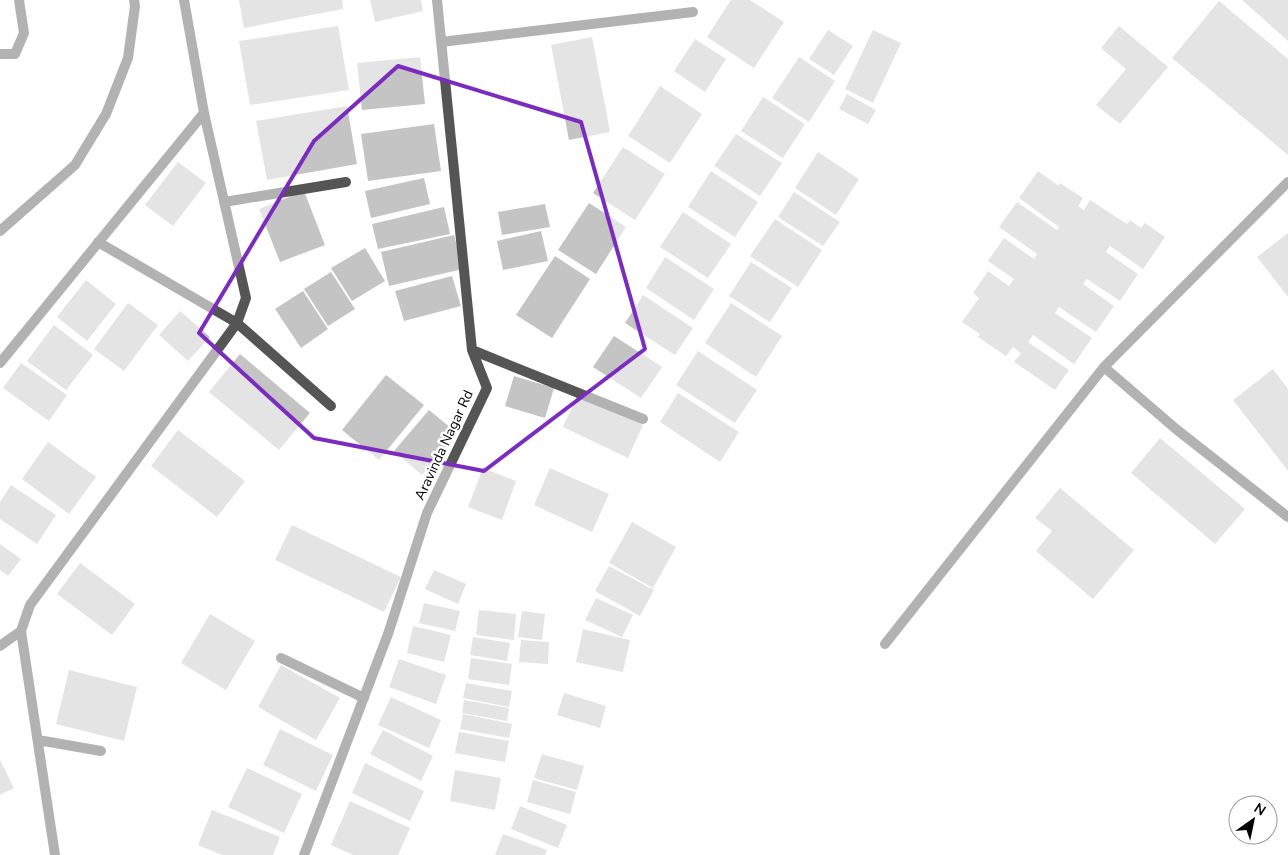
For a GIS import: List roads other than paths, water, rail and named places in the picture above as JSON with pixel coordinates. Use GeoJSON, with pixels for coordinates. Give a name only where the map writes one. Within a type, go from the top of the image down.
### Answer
{"type":"FeatureCollection","features":[{"type":"Feature","properties":{"kind":"street"},"geometry":{"type":"LineString","coordinates":[[0,54],[15,54],[24,33],[19,0]]}},
{"type":"Feature","properties":{"kind":"street"},"geometry":{"type":"LineString","coordinates":[[0,231],[75,165],[106,114],[128,58],[135,6],[134,0]]}},
{"type":"Feature","properties":{"kind":"street"},"geometry":{"type":"LineString","coordinates":[[55,855],[21,631],[30,605],[237,323],[246,298],[204,113],[184,0]]}},
{"type":"Feature","properties":{"kind":"street","name":"Aravinda Nagar Rd"},"geometry":{"type":"LineString","coordinates":[[304,855],[388,634],[428,513],[487,388],[472,350],[437,0]]}},
{"type":"Feature","properties":{"kind":"street"},"geometry":{"type":"LineString","coordinates":[[441,42],[693,12]]}},
{"type":"Feature","properties":{"kind":"street"},"geometry":{"type":"LineString","coordinates":[[0,363],[204,113]]}},
{"type":"Feature","properties":{"kind":"street"},"geometry":{"type":"LineString","coordinates":[[224,202],[346,182]]}},
{"type":"Feature","properties":{"kind":"street"},"geometry":{"type":"LineString","coordinates":[[885,644],[1104,367],[1288,182]]}},
{"type":"Feature","properties":{"kind":"street"},"geometry":{"type":"LineString","coordinates":[[98,242],[237,323],[331,406]]}},
{"type":"Feature","properties":{"kind":"street"},"geometry":{"type":"LineString","coordinates":[[472,350],[642,419]]}},
{"type":"Feature","properties":{"kind":"street"},"geometry":{"type":"LineString","coordinates":[[1104,367],[1176,430],[1288,517]]}},
{"type":"Feature","properties":{"kind":"street"},"geometry":{"type":"LineString","coordinates":[[0,646],[21,631]]}},
{"type":"Feature","properties":{"kind":"street"},"geometry":{"type":"LineString","coordinates":[[281,658],[364,698]]}},
{"type":"Feature","properties":{"kind":"street"},"geometry":{"type":"LineString","coordinates":[[38,740],[100,752]]}}]}
